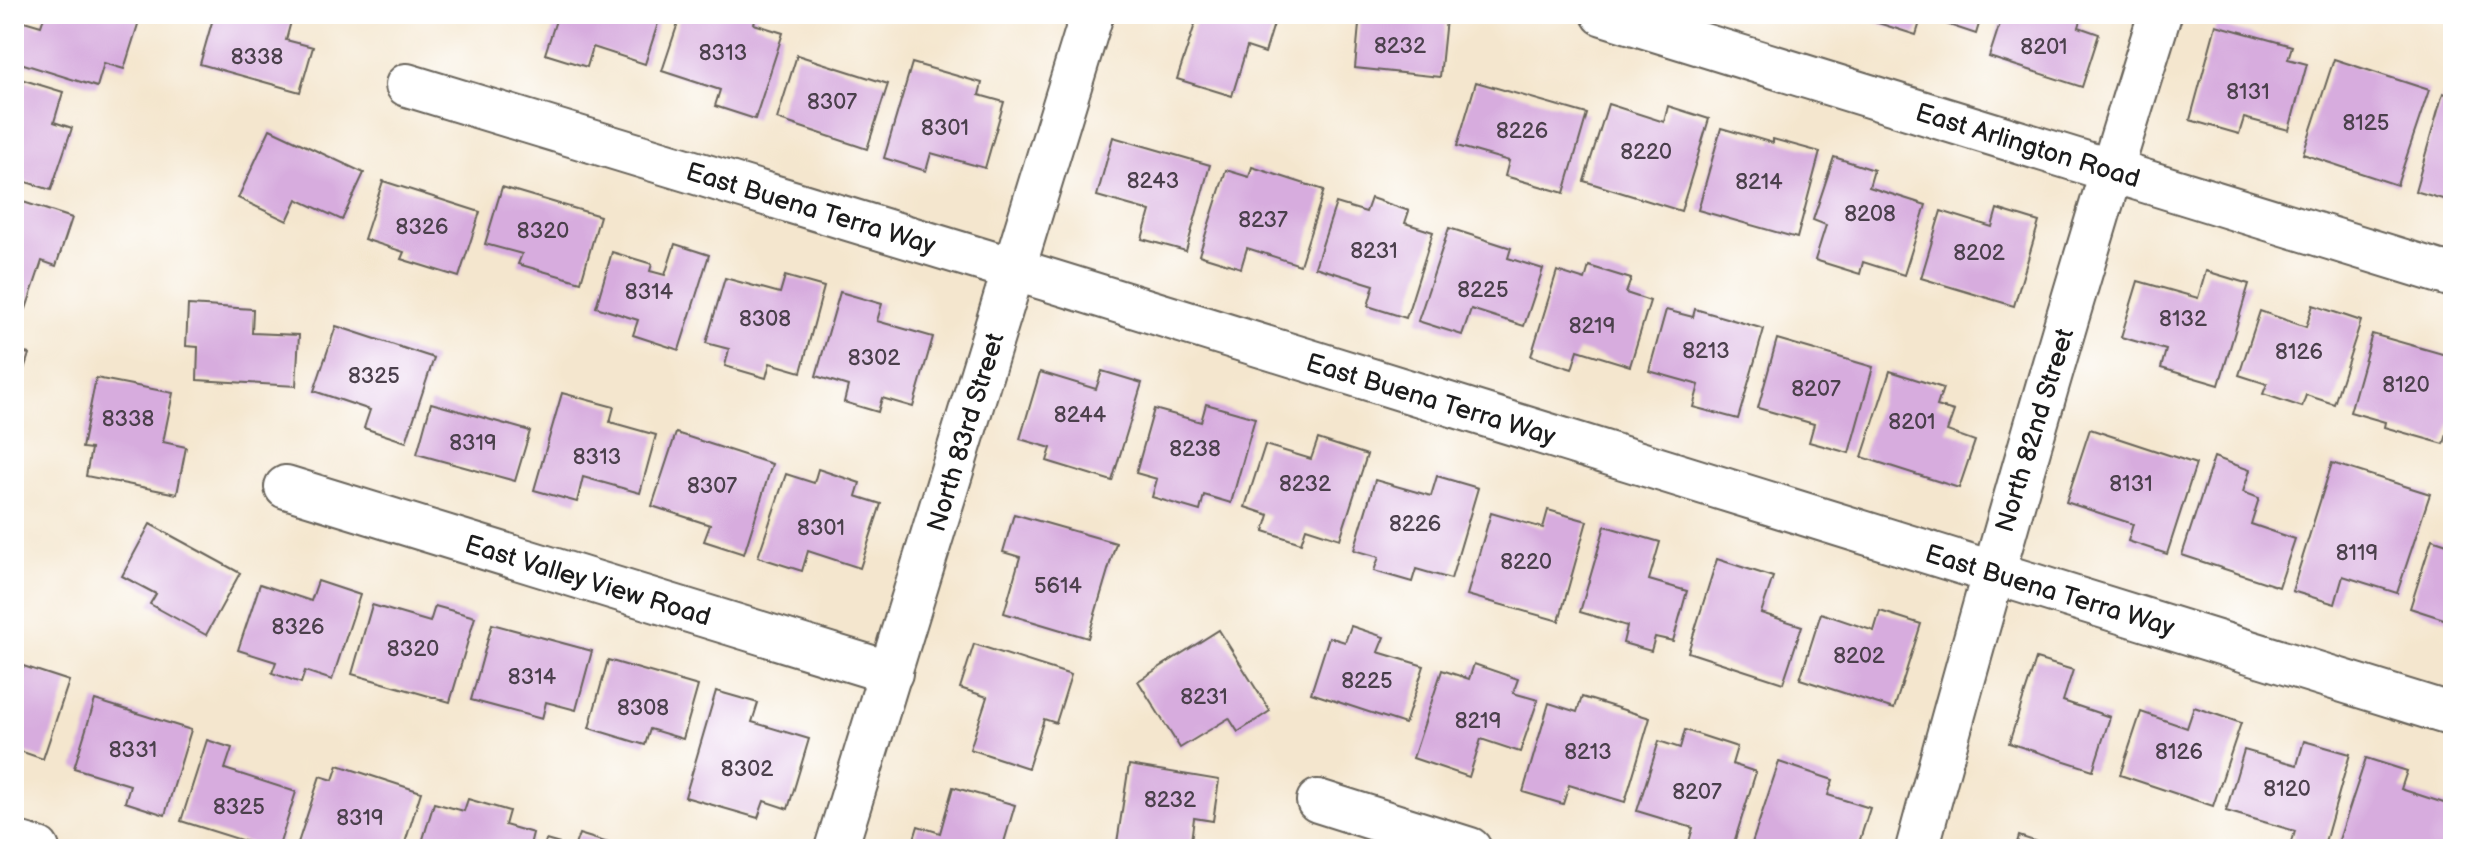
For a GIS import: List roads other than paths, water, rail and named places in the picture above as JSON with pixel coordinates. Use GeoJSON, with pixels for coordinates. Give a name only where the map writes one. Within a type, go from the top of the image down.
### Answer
{"type":"FeatureCollection","features":[{"type":"Feature","properties":{"kind":"street","name":"North 83rd Street"},"geometry":{"type":"LineString","coordinates":[[836,849],[1092,14]]}},
{"type":"Feature","properties":{"kind":"street","name":"East Arlington Road"},"geometry":{"type":"LineString","coordinates":[[1603,14],[2453,276]]}},
{"type":"Feature","properties":{"kind":"street","name":"North 82nd Street"},"geometry":{"type":"LineString","coordinates":[[1917,849],[1992,573],[2160,14]]}},
{"type":"Feature","properties":{"kind":"street","name":"East Buena Terra Way"},"geometry":{"type":"LineString","coordinates":[[407,85],[2453,715]]}},
{"type":"Feature","properties":{"kind":"street","name":"East Valley View Road"},"geometry":{"type":"LineString","coordinates":[[286,487],[891,673]]}},
{"type":"Feature","properties":{"kind":"street"},"geometry":{"type":"LineString","coordinates":[[1318,801],[1470,849]]}},
{"type":"Feature","properties":{"kind":"street"},"geometry":{"type":"LineString","coordinates":[[14,842],[38,849]]}}]}
